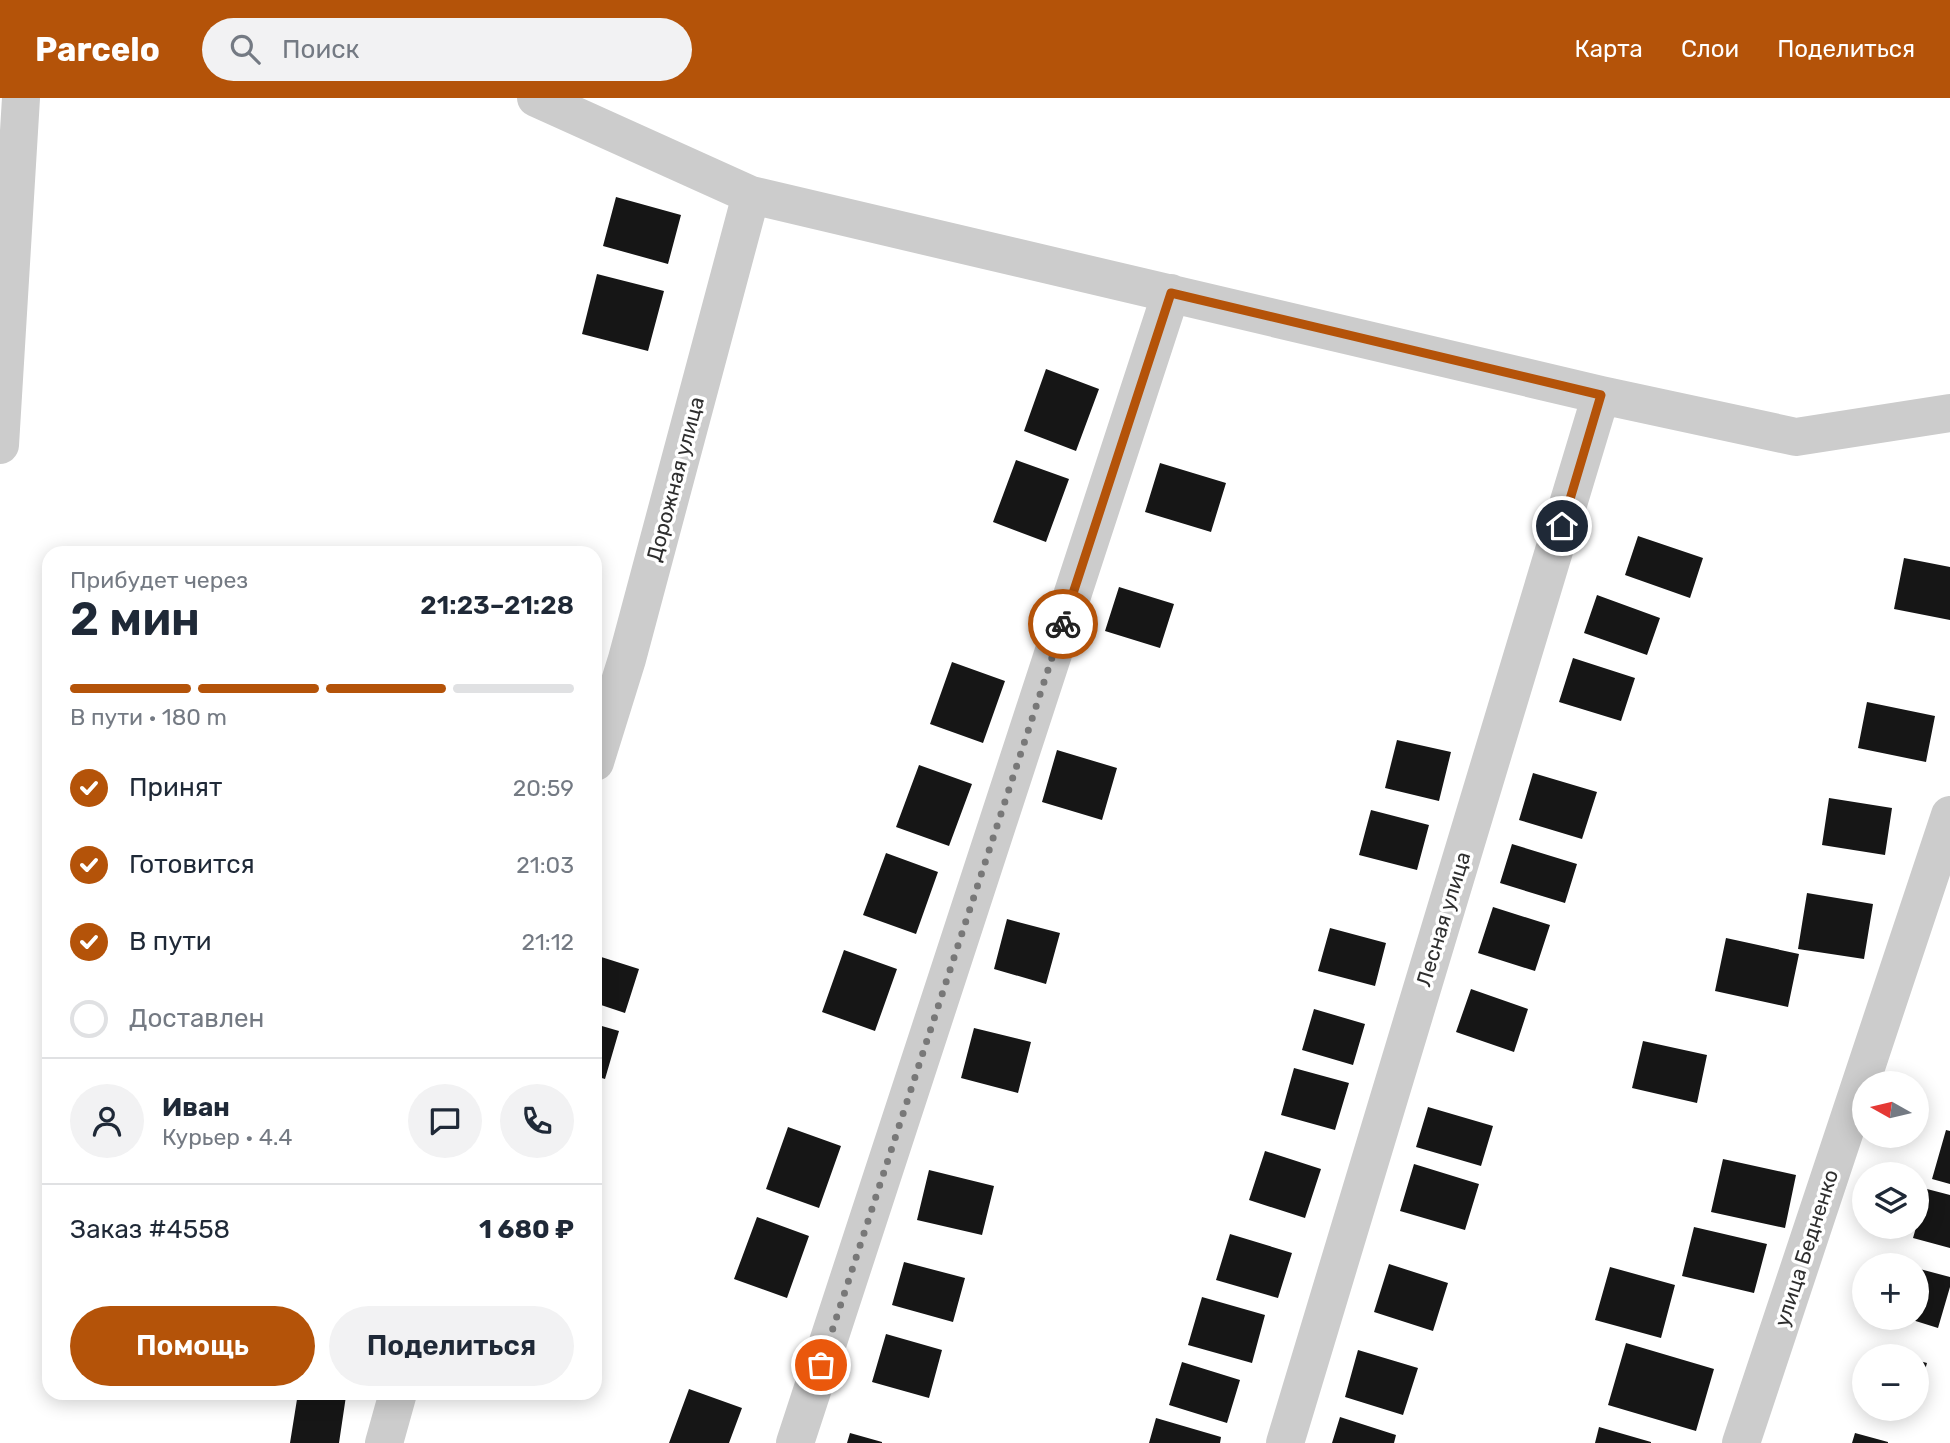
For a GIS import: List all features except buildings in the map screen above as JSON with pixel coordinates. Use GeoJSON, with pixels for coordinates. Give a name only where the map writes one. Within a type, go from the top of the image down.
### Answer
{"type":"FeatureCollection","features":[{"type":"Feature","properties":{"kind":"street"},"geometry":{"type":"LineString","coordinates":[[0,445],[21,98]]}},
{"type":"Feature","properties":{"kind":"street"},"geometry":{"type":"LineString","coordinates":[[536,98],[751,195],[1601,395],[1796,437],[1950,413]]}},
{"type":"Feature","properties":{"kind":"street","name":"Дорожная улица"},"geometry":{"type":"LineString","coordinates":[[602,739],[631,646],[751,195]]}},
{"type":"Feature","properties":{"kind":"street"},"geometry":{"type":"LineString","coordinates":[[795,1443],[1171,293]]}},
{"type":"Feature","properties":{"kind":"street","name":"Лесная улица"},"geometry":{"type":"LineString","coordinates":[[1285,1443],[1601,395]]}},
{"type":"Feature","properties":{"kind":"street","name":"улица Бедненко"},"geometry":{"type":"LineString","coordinates":[[1741,1443],[1950,815]]}},
{"type":"Feature","properties":{"kind":"street"},"geometry":{"type":"LineString","coordinates":[[384,1443],[396,1400]]}},
{"type":"Feature","properties":{"kind":"way so far"},"geometry":{"type":"LineString","coordinates":[[821,1365],[1063,624]]}},
{"type":"Feature","properties":{"kind":"route"},"geometry":{"type":"LineString","coordinates":[[1063,624],[1171,293],[1601,395],[1562,526]]}}]}
